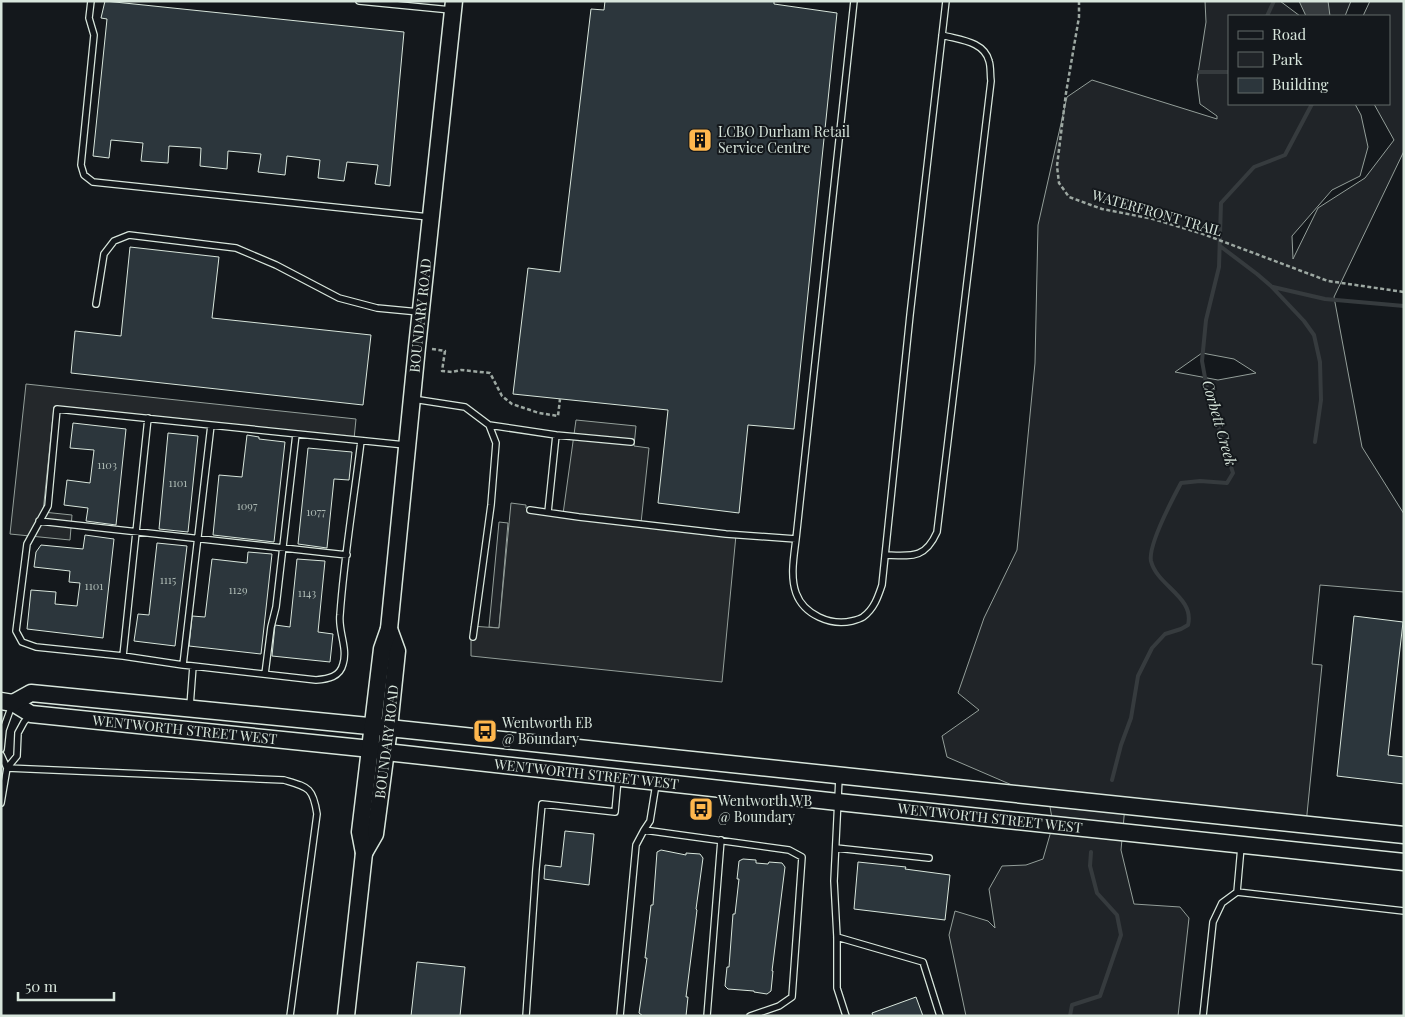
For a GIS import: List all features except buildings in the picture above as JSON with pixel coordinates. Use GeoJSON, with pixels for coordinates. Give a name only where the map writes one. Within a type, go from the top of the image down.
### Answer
{"type":"FeatureCollection","features":[{"type":"Feature","properties":{"kind":"main road","name":"BOUNDARY ROAD"},"geometry":{"type":"LineString","coordinates":[[378,751],[372,728],[382,649],[389,629],[454,6]]}},
{"type":"Feature","properties":{"kind":"main road","name":"BOUNDARY ROAD"},"geometry":{"type":"LineString","coordinates":[[346,1016],[364,853],[360,832],[378,751],[389,728],[397,651],[389,629]]}},
{"type":"Feature","properties":{"kind":"main road","name":"WENTWORTH STREET WEST"},"geometry":{"type":"LineString","coordinates":[[7,702],[30,693],[190,708],[1404,835]]}},
{"type":"Feature","properties":{"kind":"main road","name":"WENTWORTH STREET WEST"},"geometry":{"type":"LineString","coordinates":[[7,702],[31,714],[656,783],[1404,862]]}},
{"type":"Feature","properties":{"kind":"lane"},"geometry":{"type":"LineString","coordinates":[[90,1],[89,18],[94,35],[81,165],[84,175],[93,182],[432,217]]}},
{"type":"Feature","properties":{"kind":"lane"},"geometry":{"type":"LineString","coordinates":[[359,1],[454,6]]}},
{"type":"Feature","properties":{"kind":"lane"},"geometry":{"type":"LineString","coordinates":[[854,1],[792,573],[796,593],[808,610],[826,621],[843,623],[862,618],[875,604],[882,585],[910,315],[946,1]]}},
{"type":"Feature","properties":{"kind":"lane"},"geometry":{"type":"LineString","coordinates":[[885,555],[906,556],[920,554],[932,544],[937,532],[991,81],[990,61],[985,51],[976,45],[942,35]]}},
{"type":"Feature","properties":{"kind":"lane"},"geometry":{"type":"LineString","coordinates":[[96,304],[104,254],[114,241],[129,235],[236,248],[276,265],[339,298],[377,308],[421,312]]}},
{"type":"Feature","properties":{"kind":"lane"},"geometry":{"type":"LineString","coordinates":[[412,398],[465,407],[489,425],[556,435],[631,442]]}},
{"type":"Feature","properties":{"kind":"lane"},"geometry":{"type":"LineString","coordinates":[[361,441],[339,617],[345,655],[341,670],[335,675],[326,679],[316,680],[36,647],[22,642],[16,631],[27,544],[48,506],[56,409],[148,418],[211,425],[296,434],[361,441],[407,446]]}},
{"type":"Feature","properties":{"kind":"lane"},"geometry":{"type":"LineString","coordinates":[[123,656],[148,418]]}},
{"type":"Feature","properties":{"kind":"lane"},"geometry":{"type":"LineString","coordinates":[[182,665],[211,425]]}},
{"type":"Feature","properties":{"kind":"lane"},"geometry":{"type":"LineString","coordinates":[[473,637],[496,443],[489,425]]}},
{"type":"Feature","properties":{"kind":"lane"},"geometry":{"type":"LineString","coordinates":[[265,674],[271,627],[276,608],[296,434]]}},
{"type":"Feature","properties":{"kind":"lane"},"geometry":{"type":"LineString","coordinates":[[548,512],[556,435]]}},
{"type":"Feature","properties":{"kind":"lane"},"geometry":{"type":"LineString","coordinates":[[530,510],[726,534],[796,539]]}},
{"type":"Feature","properties":{"kind":"lane"},"geometry":{"type":"LineString","coordinates":[[39,521],[347,554]]}},
{"type":"Feature","properties":{"kind":"lane"},"geometry":{"type":"LineString","coordinates":[[190,708],[193,666]]}},
{"type":"Feature","properties":{"kind":"lane"},"geometry":{"type":"LineString","coordinates":[[1,749],[7,702]]}},
{"type":"Feature","properties":{"kind":"lane"},"geometry":{"type":"LineString","coordinates":[[1,803],[7,768],[17,756],[18,733],[31,714]]}},
{"type":"Feature","properties":{"kind":"lane"},"geometry":{"type":"LineString","coordinates":[[1,755],[7,768]]}},
{"type":"Feature","properties":{"kind":"lane"},"geometry":{"type":"LineString","coordinates":[[7,768],[284,780],[306,787],[315,798],[316,814],[290,1016]]}},
{"type":"Feature","properties":{"kind":"lane"},"geometry":{"type":"LineString","coordinates":[[839,776],[834,881],[837,988],[846,1016]]}},
{"type":"Feature","properties":{"kind":"lane"},"geometry":{"type":"LineString","coordinates":[[526,1016],[542,804],[615,812],[618,778]]}},
{"type":"Feature","properties":{"kind":"lane"},"geometry":{"type":"LineString","coordinates":[[620,1016],[636,845],[650,821],[656,783]]}},
{"type":"Feature","properties":{"kind":"lane"},"geometry":{"type":"LineString","coordinates":[[644,830],[789,850],[802,856],[792,997],[779,1006],[750,1016]]}},
{"type":"Feature","properties":{"kind":"lane"},"geometry":{"type":"LineString","coordinates":[[707,1016],[721,840]]}},
{"type":"Feature","properties":{"kind":"lane"},"geometry":{"type":"LineString","coordinates":[[1237,892],[1241,845]]}},
{"type":"Feature","properties":{"kind":"lane"},"geometry":{"type":"LineString","coordinates":[[836,848],[929,858]]}},
{"type":"Feature","properties":{"kind":"lane"},"geometry":{"type":"LineString","coordinates":[[1203,1016],[1213,922],[1222,903],[1237,892],[1404,911]]}},
{"type":"Feature","properties":{"kind":"lane"},"geometry":{"type":"LineString","coordinates":[[837,937],[923,962],[940,1016]]}},
{"type":"Feature","properties":{"kind":"path","name":"WATERFRONT TRAIL"},"geometry":{"type":"LineString","coordinates":[[1079,1],[1079,17],[1066,93],[1057,166],[1059,183],[1069,197],[1102,209],[1153,219],[1203,234],[1328,280],[1350,285],[1404,292]]}},
{"type":"Feature","properties":{"kind":"path"},"geometry":{"type":"LineString","coordinates":[[428,348],[445,351],[442,370],[490,373],[502,396],[516,406],[558,416],[560,399]]}},
{"type":"Feature","properties":{"kind":"green space"},"geometry":{"type":"Polygon","coordinates":[[[1205,1],[1280,1],[1299,15],[1228,15],[1228,105],[1356,105],[1361,115],[1368,147],[1360,176],[1332,190],[1292,236],[1293,259],[1318,208],[1365,178],[1394,140],[1375,105],[1390,105],[1390,15],[1363,15],[1370,1],[1404,1],[1404,151],[1334,297],[1362,447],[1404,514],[1404,592],[1320,585],[1312,664],[1322,665],[1306,824],[1125,806],[1121,850],[1134,904],[1180,907],[1189,918],[1178,1016],[966,1016],[949,935],[955,911],[988,921],[995,928],[989,889],[1002,866],[1026,865],[1043,859],[1053,824],[1049,801],[947,757],[942,736],[979,710],[958,693],[984,618],[1017,550],[1035,363],[1038,225],[1067,97],[1092,80],[1217,119],[1217,116],[1200,104],[1197,80],[1206,22],[1205,1]],[[1202,353],[1175,372],[1218,380],[1256,373],[1234,359],[1202,353]]]}},
{"type":"Feature","properties":{"kind":"green space"},"geometry":{"type":"Polygon","coordinates":[[[1309,1],[1351,1],[1345,15],[1317,15],[1309,1]]]}},
{"type":"Feature","properties":{"kind":"green space"},"geometry":{"type":"Polygon","coordinates":[[[499,522],[508,523],[499,628],[489,627],[499,522]]]}},
{"type":"Feature","properties":{"kind":"shaded area"},"geometry":{"type":"Polygon","coordinates":[[[1299,1],[1328,1],[1330,15],[1306,15],[1299,1]]]}},
{"type":"Feature","properties":{"kind":"shaded area"},"geometry":{"type":"Polygon","coordinates":[[[26,384],[356,419],[354,439],[54,407],[43,512],[72,515],[70,540],[10,534],[26,384]]]}},
{"type":"Feature","properties":{"kind":"shaded area"},"geometry":{"type":"Polygon","coordinates":[[[576,420],[636,426],[634,446],[649,448],[641,523],[736,535],[722,682],[471,656],[471,626],[499,628],[511,503],[526,505],[526,508],[530,510],[563,514],[576,420]]]}},
{"type":"Feature","properties":{"kind":"waterway"},"geometry":{"type":"LineString","coordinates":[[1267,15],[1274,1]]}},
{"type":"Feature","properties":{"kind":"waterway"},"geometry":{"type":"LineString","coordinates":[[1199,72],[1228,72]]}},
{"type":"Feature","properties":{"kind":"waterway","name":"Corbett Creek"},"geometry":{"type":"LineString","coordinates":[[1112,780],[1121,745],[1131,718],[1138,676],[1152,648],[1165,634],[1188,625],[1189,615],[1186,607],[1181,599],[1160,578],[1151,561],[1151,554],[1157,534],[1181,483],[1200,481],[1227,483],[1233,473],[1208,394],[1202,361],[1206,320],[1219,267],[1221,203],[1254,167],[1285,155],[1311,105]]}},
{"type":"Feature","properties":{"kind":"waterway"},"geometry":{"type":"LineString","coordinates":[[1220,246],[1271,286],[1304,321],[1314,335],[1320,362],[1321,400],[1315,442]]}},
{"type":"Feature","properties":{"kind":"waterway"},"geometry":{"type":"LineString","coordinates":[[1273,287],[1325,299],[1404,306]]}},
{"type":"Feature","properties":{"kind":"waterway","name":"Corbett Creek"},"geometry":{"type":"LineString","coordinates":[[1070,1016],[1072,1005],[1100,996],[1121,935],[1117,915],[1097,893],[1090,866],[1091,852]]}},
{"type":"Feature","properties":{"kind":"place","name":"LCBO Durham Retail Service Centre"},"geometry":{"type":"Point","coordinates":[700,140]}},
{"type":"Feature","properties":{"kind":"place","name":"Wentworth EB @ Boundary"},"geometry":{"type":"Point","coordinates":[485,731]}},
{"type":"Feature","properties":{"kind":"place","name":"Wentworth WB @ Boundary"},"geometry":{"type":"Point","coordinates":[701,809]}}]}
